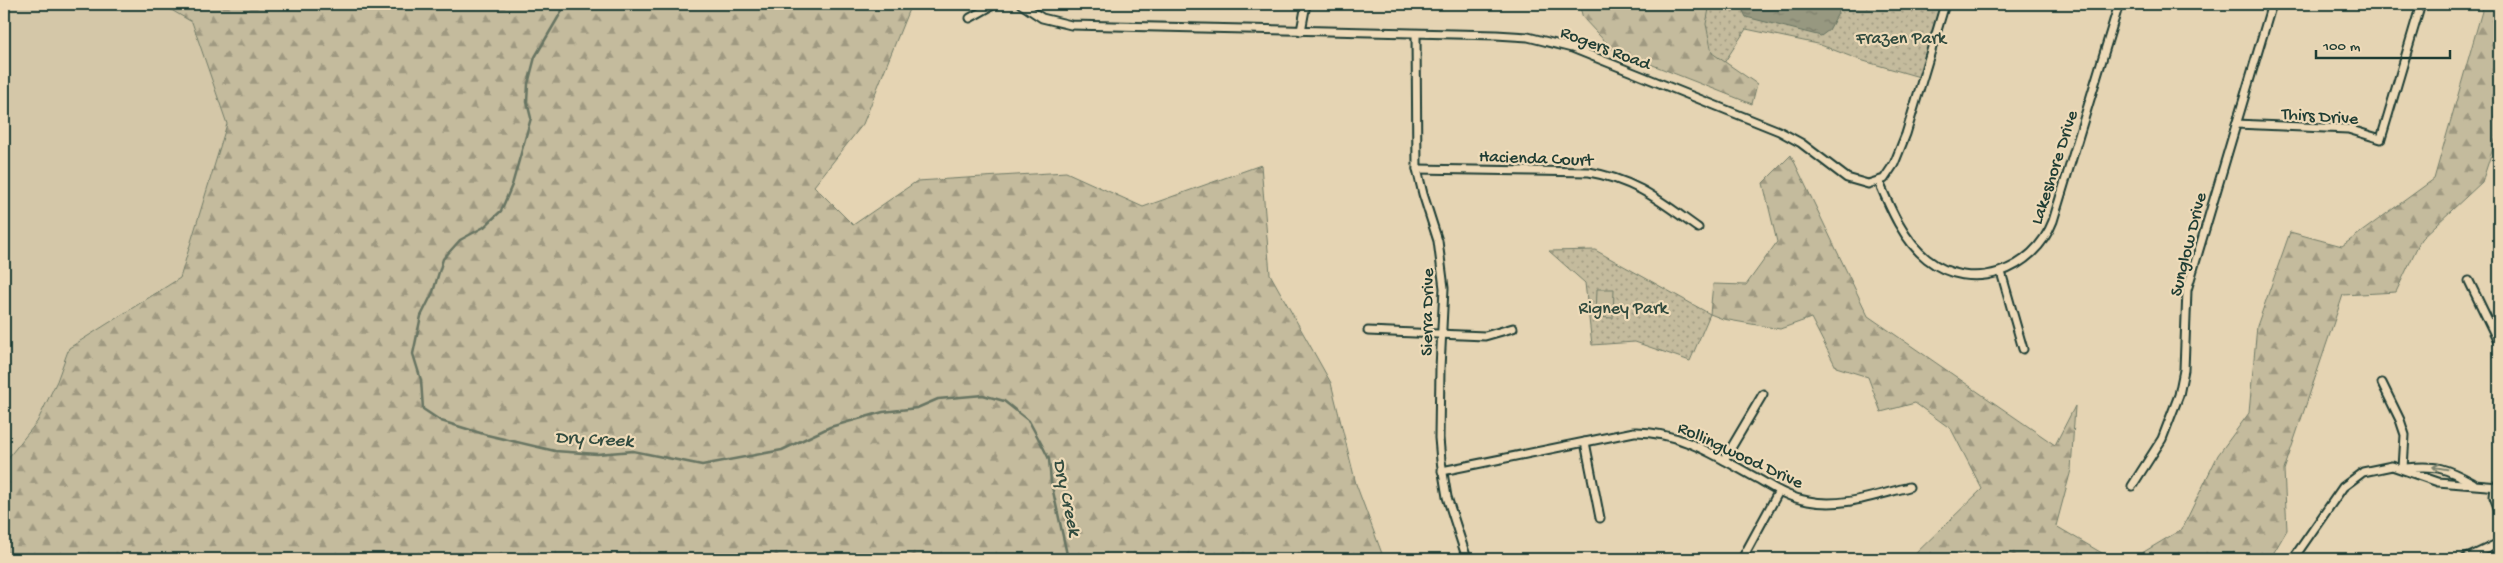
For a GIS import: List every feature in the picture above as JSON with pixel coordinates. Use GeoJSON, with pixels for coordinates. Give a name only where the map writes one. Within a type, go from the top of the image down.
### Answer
{"type":"FeatureCollection","features":[{"type":"Feature","properties":{"kind":"street"},"geometry":{"type":"LineString","coordinates":[[970,18],[994,4]]}},
{"type":"Feature","properties":{"kind":"street","name":"Rogers Road"},"geometry":{"type":"LineString","coordinates":[[1021,4],[1042,18],[1071,25],[1528,37],[1572,48],[1779,130],[1801,143],[1847,178],[1868,184],[1879,182]]}},
{"type":"Feature","properties":{"kind":"street"},"geometry":{"type":"LineString","coordinates":[[1301,31],[1306,4]]}},
{"type":"Feature","properties":{"kind":"street"},"geometry":{"type":"LineString","coordinates":[[1879,182],[1884,179],[1899,153],[1946,4]]}},
{"type":"Feature","properties":{"kind":"street","name":"Lakeshore Drive"},"geometry":{"type":"LineString","coordinates":[[1879,182],[1904,231],[1915,247],[1928,259],[1948,270],[1972,275],[2001,272],[2027,259],[2050,228],[2119,4]]}},
{"type":"Feature","properties":{"kind":"street","name":"Sunglow Drive"},"geometry":{"type":"LineString","coordinates":[[2132,486],[2162,439],[2179,395],[2184,370],[2187,290],[2272,4]]}},
{"type":"Feature","properties":{"kind":"street","name":"Thirs Drive"},"geometry":{"type":"LineString","coordinates":[[2236,124],[2348,129],[2381,139],[2421,4]]}},
{"type":"Feature","properties":{"kind":"street","name":"Sierra Drive"},"geometry":{"type":"LineString","coordinates":[[1416,34],[1418,169],[1423,194],[1442,258],[1444,288],[1439,438],[1442,471],[1447,497],[1467,559]]}},
{"type":"Feature","properties":{"kind":"street","name":"Hacienda Court"},"geometry":{"type":"LineString","coordinates":[[1418,169],[1589,172],[1605,174],[1636,185],[1698,228]]}},
{"type":"Feature","properties":{"kind":"street"},"geometry":{"type":"LineString","coordinates":[[2001,272],[2023,348]]}},
{"type":"Feature","properties":{"kind":"street"},"geometry":{"type":"LineString","coordinates":[[2469,281],[2499,343]]}},
{"type":"Feature","properties":{"kind":"street"},"geometry":{"type":"LineString","coordinates":[[1368,331],[1485,336],[1513,328]]}},
{"type":"Feature","properties":{"kind":"street"},"geometry":{"type":"LineString","coordinates":[[2382,383],[2400,420],[2404,435],[2403,468]]}},
{"type":"Feature","properties":{"kind":"street"},"geometry":{"type":"LineString","coordinates":[[1724,460],[1763,394]]}},
{"type":"Feature","properties":{"kind":"street","name":"Rollingwood Drive"},"geometry":{"type":"LineString","coordinates":[[1442,471],[1634,432],[1647,432],[1670,435],[1690,442],[1779,491],[1808,501],[1852,502],[1909,487]]}},
{"type":"Feature","properties":{"kind":"street"},"geometry":{"type":"LineString","coordinates":[[1585,442],[1600,518]]}},
{"type":"Feature","properties":{"kind":"street"},"geometry":{"type":"LineString","coordinates":[[2293,559],[2333,500],[2352,478],[2363,472],[2380,467],[2426,466],[2446,468],[2473,483]]}},
{"type":"Feature","properties":{"kind":"street"},"geometry":{"type":"LineString","coordinates":[[2403,468],[2438,482],[2473,483],[2497,487],[2494,496],[2499,510]]}},
{"type":"Feature","properties":{"kind":"street"},"geometry":{"type":"LineString","coordinates":[[1742,559],[1779,491]]}},
{"type":"Feature","properties":{"kind":"street"},"geometry":{"type":"LineString","coordinates":[[2465,559],[2499,543]]}},
{"type":"Feature","properties":{"kind":"shaded area"},"geometry":{"type":"Polygon","coordinates":[[[16,4],[161,4],[192,22],[227,124],[180,278],[69,348],[4,559],[4,6],[16,4]]]}},
{"type":"Feature","properties":{"kind":"green space"},"geometry":{"type":"Polygon","coordinates":[[[161,4],[911,4],[863,124],[814,186],[853,225],[917,181],[1066,172],[1143,207],[1261,165],[1270,274],[1331,383],[1356,484],[1384,559],[4,559],[4,463],[37,422],[57,381],[69,348],[180,278],[227,124],[192,22],[161,4]]]}},
{"type":"Feature","properties":{"kind":"green space"},"geometry":{"type":"Polygon","coordinates":[[[1579,4],[1710,4],[1706,24],[1712,53],[1757,84],[1752,104],[1612,49],[1583,18],[1579,4]]]}},
{"type":"Feature","properties":{"kind":"green space","name":"Frazen Park"},"geometry":{"type":"Polygon","coordinates":[[[1599,4],[1945,4],[1923,78],[1860,60],[1818,44],[1746,29],[1722,66],[1599,4]]]}},
{"type":"Feature","properties":{"kind":"green space"},"geometry":{"type":"Polygon","coordinates":[[[2484,4],[2499,4],[2499,130],[2482,182],[2421,239],[2396,292],[2343,295],[2284,470],[2287,530],[2270,559],[2132,559],[2182,529],[2218,455],[2249,413],[2257,326],[2290,232],[2342,246],[2434,179],[2484,4]]]}},
{"type":"Feature","properties":{"kind":"green space"},"geometry":{"type":"Polygon","coordinates":[[[1791,155],[1868,316],[2055,445],[2075,406],[2071,470],[2056,526],[2112,559],[1910,559],[1982,489],[1951,429],[1915,403],[1881,412],[1868,377],[1836,367],[1811,318],[1780,329],[1723,319],[1710,314],[1713,284],[1746,285],[1777,242],[1763,183],[1791,155]]]}},
{"type":"Feature","properties":{"kind":"green space","name":"Rigney Park"},"geometry":{"type":"Polygon","coordinates":[[[1595,250],[1710,314],[1690,361],[1635,342],[1592,345],[1585,283],[1549,251],[1595,250]]]}},
{"type":"Feature","properties":{"kind":"green space"},"geometry":{"type":"Polygon","coordinates":[[[1597,289],[1614,289],[1613,318],[1596,317],[1597,289]]]}},
{"type":"Feature","properties":{"kind":"water"},"geometry":{"type":"Polygon","coordinates":[[[1745,4],[1843,4],[1829,30],[1821,36],[1746,17],[1743,11],[1745,4]]]}},
{"type":"Feature","properties":{"kind":"waterway","name":"Dry Creek"},"geometry":{"type":"LineString","coordinates":[[566,4],[535,57],[528,84],[527,102],[531,118],[512,185],[501,211],[484,227],[460,240],[443,259],[433,292],[421,316],[413,354],[421,380],[423,409],[441,421],[487,435],[555,451],[597,454],[633,451],[702,465],[782,450],[830,427],[883,412],[917,408],[938,399],[983,395],[1004,401],[1029,421],[1043,447],[1049,459],[1051,482],[1068,559]]}}]}
